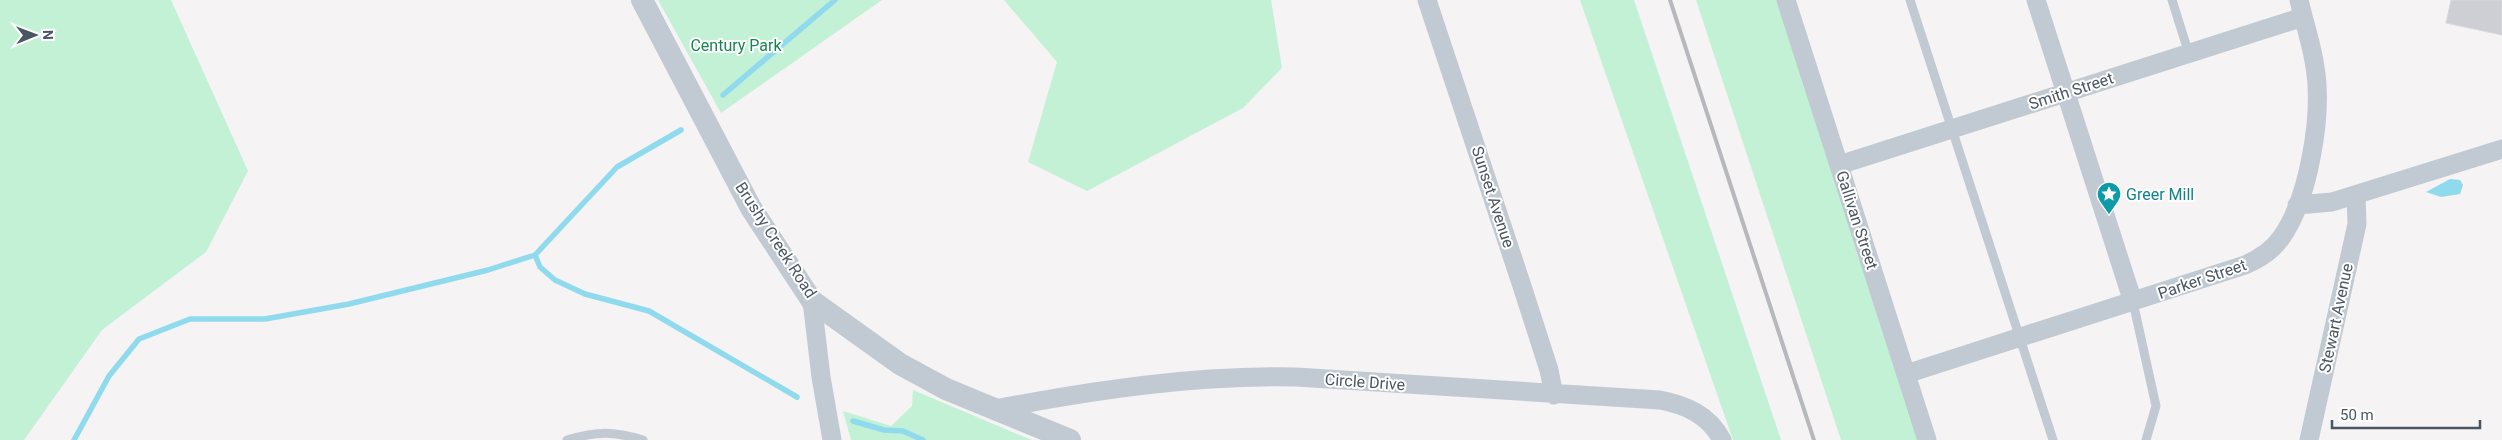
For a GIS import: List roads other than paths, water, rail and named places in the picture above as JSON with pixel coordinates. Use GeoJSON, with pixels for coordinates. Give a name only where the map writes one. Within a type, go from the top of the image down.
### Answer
{"type":"FeatureCollection","features":[{"type":"Feature","properties":{"kind":"street","name":"Brushy Creek Road"},"geometry":{"type":"LineString","coordinates":[[642,0],[751,208],[812,301],[900,364],[946,388],[1070,440]]}},
{"type":"Feature","properties":{"kind":"street","name":"Sunset Avenue"},"geometry":{"type":"LineString","coordinates":[[1427,0],[1521,283],[1554,395]]}},
{"type":"Feature","properties":{"kind":"street","name":"Gallivan Street"},"geometry":{"type":"LineString","coordinates":[[1786,0],[1927,440]]}},
{"type":"Feature","properties":{"kind":"street"},"geometry":{"type":"LineString","coordinates":[[2036,0],[2133,302]]}},
{"type":"Feature","properties":{"kind":"street","name":"Smith Street"},"geometry":{"type":"LineString","coordinates":[[1839,165],[2189,54],[2301,9]]}},
{"type":"Feature","properties":{"kind":"street","name":"Parker Street"},"geometry":{"type":"LineString","coordinates":[[1906,374],[2133,302],[2258,259],[2281,238],[2297,205],[2312,154],[2317,109],[2316,68],[2301,9]]}},
{"type":"Feature","properties":{"kind":"street"},"geometry":{"type":"LineString","coordinates":[[2297,205],[2332,202],[2502,149]]}},
{"type":"Feature","properties":{"kind":"street","name":"Stewart Avenue"},"geometry":{"type":"LineString","coordinates":[[2309,440],[2357,224],[2356,195]]}},
{"type":"Feature","properties":{"kind":"street"},"geometry":{"type":"LineString","coordinates":[[812,301],[821,378],[832,440]]}},
{"type":"Feature","properties":{"kind":"street","name":"Circle Drive"},"geometry":{"type":"LineString","coordinates":[[995,409],[1075,394],[1245,376],[1296,377],[1554,395],[1660,400],[1678,404],[1698,413],[1709,422],[1722,440]]}},
{"type":"Feature","properties":{"kind":"lane"},"geometry":{"type":"LineString","coordinates":[[1910,0],[2052,440]]}},
{"type":"Feature","properties":{"kind":"lane"},"geometry":{"type":"LineString","coordinates":[[2172,0],[2189,54]]}},
{"type":"Feature","properties":{"kind":"lane"},"geometry":{"type":"LineString","coordinates":[[2133,302],[2156,406],[2146,440]]}},
{"type":"Feature","properties":{"kind":"lane"},"geometry":{"type":"LineString","coordinates":[[567,440],[586,435],[619,432],[643,440]]}},
{"type":"Feature","properties":{"kind":"water"},"geometry":{"type":"Polygon","coordinates":[[[2450,179],[2460,180],[2463,185],[2460,194],[2441,197],[2426,192],[2450,179]]]}},
{"type":"Feature","properties":{"kind":"waterway"},"geometry":{"type":"LineString","coordinates":[[723,95],[835,0]]}},
{"type":"Feature","properties":{"kind":"waterway"},"geometry":{"type":"LineString","coordinates":[[74,440],[109,376],[139,339],[190,319],[265,319],[349,304],[488,270],[535,255],[617,167],[681,130]]}},
{"type":"Feature","properties":{"kind":"waterway"},"geometry":{"type":"LineString","coordinates":[[535,255],[540,267],[555,280],[585,294],[649,311],[797,397]]}},
{"type":"Feature","properties":{"kind":"waterway"},"geometry":{"type":"LineString","coordinates":[[853,421],[884,430],[903,431],[923,440]]}},
{"type":"Feature","properties":{"kind":"railway"},"geometry":{"type":"LineString","coordinates":[[1670,0],[1814,440]]}},
{"type":"Feature","properties":{"kind":"place","name":"Greer Mill"},"geometry":{"type":"Point","coordinates":[2109,215]}},
{"type":"Feature","properties":{"kind":"park label","name":"Century Park"},"geometry":{"type":"Point","coordinates":[736,45]}}]}
